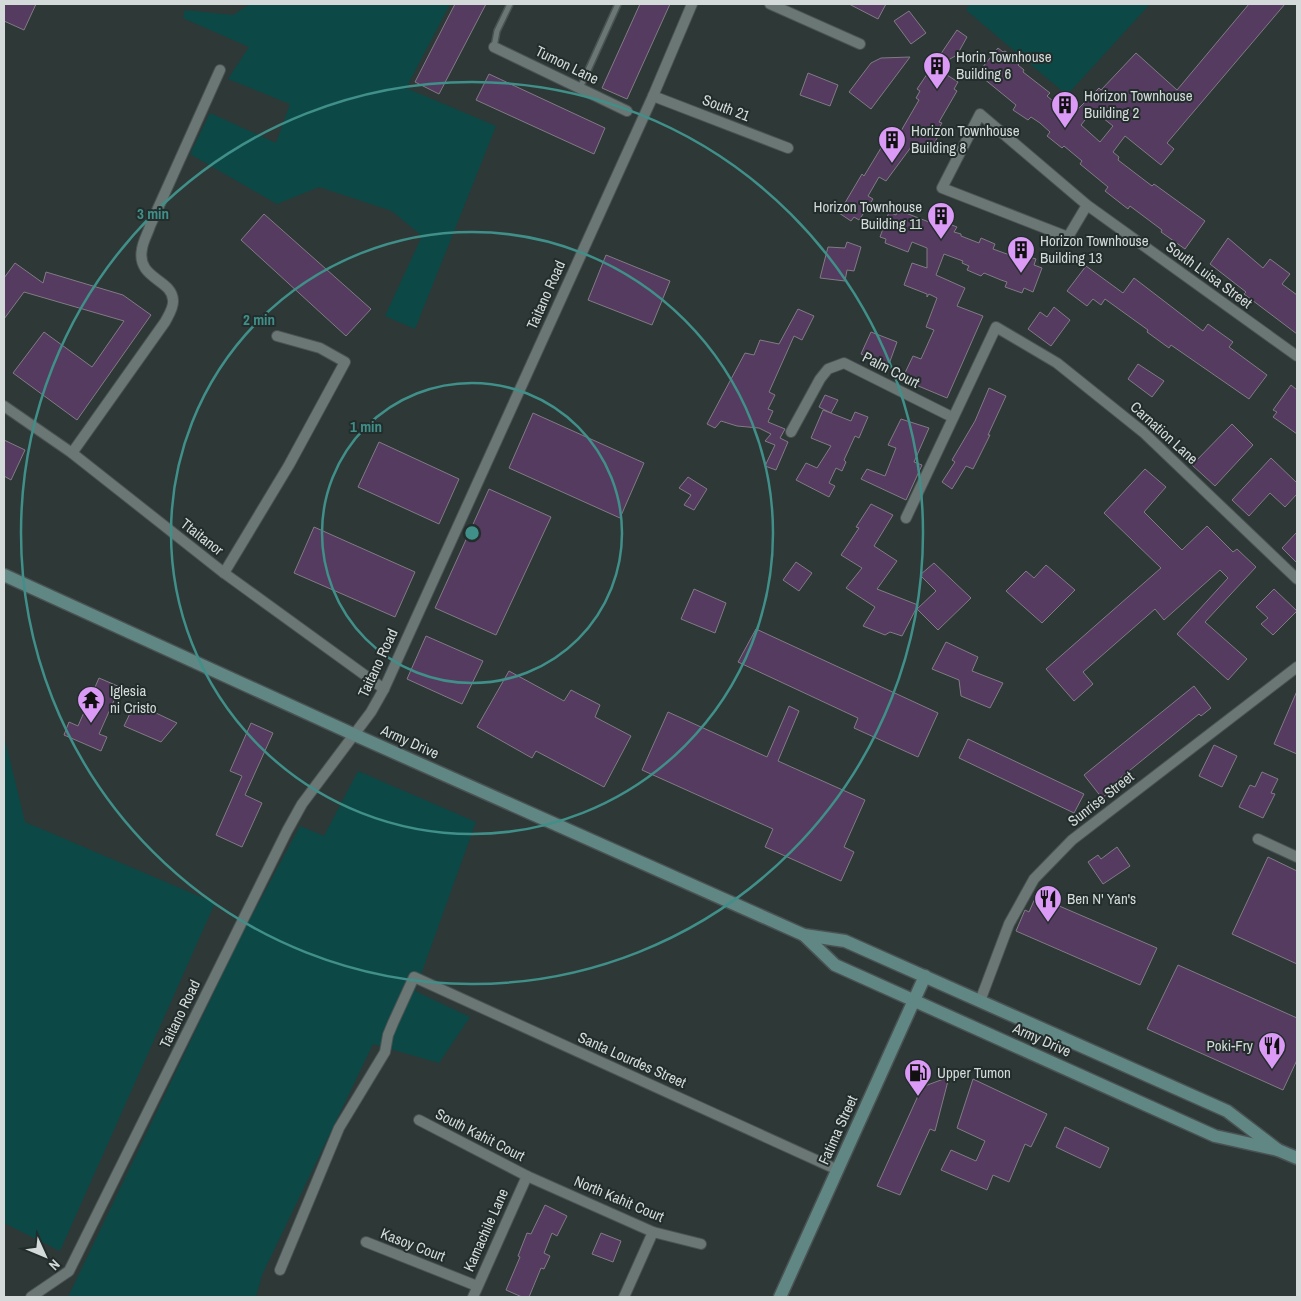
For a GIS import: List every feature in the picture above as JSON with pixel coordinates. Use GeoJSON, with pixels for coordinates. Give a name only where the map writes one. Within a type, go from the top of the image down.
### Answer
{"type":"FeatureCollection","features":[{"type":"Feature","properties":{"kind":"main road","name":"Army Drive"},"geometry":{"type":"LineString","coordinates":[[4,575],[804,936],[845,941],[1227,1111],[1278,1150]]}},
{"type":"Feature","properties":{"kind":"main road","name":"Army Drive"},"geometry":{"type":"LineString","coordinates":[[804,936],[835,964],[1215,1136],[1278,1150],[1297,1158]]}},
{"type":"Feature","properties":{"kind":"main road","name":"Fatima Street"},"geometry":{"type":"LineString","coordinates":[[780,1297],[925,976]]}},
{"type":"Feature","properties":{"kind":"street","name":"Taitano Road"},"geometry":{"type":"LineString","coordinates":[[31,1297],[69,1271],[287,831],[302,804],[355,735],[371,712],[384,688],[653,96],[692,4]]}},
{"type":"Feature","properties":{"kind":"street"},"geometry":{"type":"LineString","coordinates":[[770,4],[860,44]]}},
{"type":"Feature","properties":{"kind":"street","name":"Tumon Lane"},"geometry":{"type":"LineString","coordinates":[[494,47],[627,110]]}},
{"type":"Feature","properties":{"kind":"street"},"geometry":{"type":"LineString","coordinates":[[72,453],[165,322],[170,312],[173,302],[172,294],[149,274],[142,263],[142,249],[220,70]]}},
{"type":"Feature","properties":{"kind":"street","name":"South 21"},"geometry":{"type":"LineString","coordinates":[[653,96],[788,148]]}},
{"type":"Feature","properties":{"kind":"street","name":"South Luisa Street"},"geometry":{"type":"LineString","coordinates":[[1084,202],[1068,237],[942,188],[980,114],[1084,202],[1297,356]]}},
{"type":"Feature","properties":{"kind":"street","name":"Carnation Lane"},"geometry":{"type":"LineString","coordinates":[[952,417],[996,327],[1057,364],[1143,432],[1297,578]]}},
{"type":"Feature","properties":{"kind":"street"},"geometry":{"type":"LineString","coordinates":[[224,573],[284,473],[345,362],[320,348],[277,336]]}},
{"type":"Feature","properties":{"kind":"street","name":"Palm Court"},"geometry":{"type":"LineString","coordinates":[[791,432],[820,379],[828,369],[844,363],[952,417]]}},
{"type":"Feature","properties":{"kind":"street","name":"Ttaitanor"},"geometry":{"type":"LineString","coordinates":[[4,406],[72,453],[224,573],[384,688]]}},
{"type":"Feature","properties":{"kind":"street"},"geometry":{"type":"LineString","coordinates":[[906,518],[952,417]]}},
{"type":"Feature","properties":{"kind":"street","name":"Sunrise Street"},"geometry":{"type":"LineString","coordinates":[[980,1001],[1009,924],[1034,879],[1072,840],[1297,668]]}},
{"type":"Feature","properties":{"kind":"street"},"geometry":{"type":"LineString","coordinates":[[1258,839],[1297,857]]}},
{"type":"Feature","properties":{"kind":"street","name":"Santa Lourdes Street"},"geometry":{"type":"LineString","coordinates":[[280,1270],[339,1128],[385,1052],[388,1035],[414,977],[838,1170]]}},
{"type":"Feature","properties":{"kind":"street","name":"South Kahit Court"},"geometry":{"type":"LineString","coordinates":[[419,1120],[527,1176]]}},
{"type":"Feature","properties":{"kind":"street","name":"North Kahit Court"},"geometry":{"type":"LineString","coordinates":[[527,1176],[653,1232],[701,1244]]}},
{"type":"Feature","properties":{"kind":"street","name":"Kamachile Lane"},"geometry":{"type":"LineString","coordinates":[[473,1297],[527,1176]]}},
{"type":"Feature","properties":{"kind":"street"},"geometry":{"type":"LineString","coordinates":[[624,1297],[653,1232]]}},
{"type":"Feature","properties":{"kind":"street","name":"Kasoy Court"},"geometry":{"type":"LineString","coordinates":[[366,1242],[477,1286]]}},
{"type":"Feature","properties":{"kind":"lane"},"geometry":{"type":"LineString","coordinates":[[494,47],[496,31],[510,4]]}},
{"type":"Feature","properties":{"kind":"lane"},"geometry":{"type":"LineString","coordinates":[[580,88],[618,4]]}},
{"type":"Feature","properties":{"kind":"shaded area"},"geometry":{"type":"Polygon","coordinates":[[[250,4],[450,4],[406,88],[496,126],[415,329],[385,316],[422,236],[392,211],[319,187],[277,204],[190,154],[210,113],[276,143],[290,104],[228,79],[249,47],[183,18],[185,10],[233,15],[250,4]]]}},
{"type":"Feature","properties":{"kind":"shaded area"},"geometry":{"type":"Polygon","coordinates":[[[970,4],[1150,4],[1067,95],[966,10],[970,4]]]}},
{"type":"Feature","properties":{"kind":"shaded area"},"geometry":{"type":"Polygon","coordinates":[[[4,739],[25,822],[215,903],[60,1251],[4,1223],[4,739]]]}},
{"type":"Feature","properties":{"kind":"shaded area"},"geometry":{"type":"Polygon","coordinates":[[[358,771],[476,822],[415,991],[470,1017],[439,1063],[373,1044],[262,1275],[256,1297],[68,1297],[241,936],[300,826],[324,836],[358,771]]]}},
{"type":"Feature","properties":{"kind":"building"},"geometry":{"type":"Polygon","coordinates":[[[4,4],[36,4],[24,30],[4,21],[4,4]]]}},
{"type":"Feature","properties":{"kind":"building"},"geometry":{"type":"Polygon","coordinates":[[[455,4],[486,4],[439,94],[415,82],[455,4]]]}},
{"type":"Feature","properties":{"kind":"building"},"geometry":{"type":"Polygon","coordinates":[[[640,4],[670,4],[627,99],[602,88],[640,4]]]}},
{"type":"Feature","properties":{"kind":"building"},"geometry":{"type":"Polygon","coordinates":[[[849,4],[886,4],[878,19],[849,4]]]}},
{"type":"Feature","properties":{"kind":"building"},"geometry":{"type":"Polygon","coordinates":[[[1249,4],[1285,4],[1167,143],[1174,149],[1161,165],[1125,136],[1113,152],[1119,157],[1118,160],[1152,186],[1154,184],[1205,221],[1185,249],[1130,206],[1128,209],[1105,191],[1108,187],[1080,164],[1082,161],[1064,146],[1062,148],[1047,136],[1050,132],[1040,123],[1031,117],[1028,120],[1013,110],[1016,105],[983,78],[988,73],[982,68],[998,48],[1003,52],[1005,51],[1020,62],[1018,65],[1024,70],[1023,72],[1050,93],[1047,96],[1066,112],[1069,108],[1074,113],[1099,88],[1101,90],[1136,53],[1177,90],[1249,4]],[[1093,110],[1081,125],[1100,142],[1113,126],[1093,110]]]}},
{"type":"Feature","properties":{"kind":"building"},"geometry":{"type":"Polygon","coordinates":[[[909,11],[926,33],[911,44],[894,21],[909,11]]]}},
{"type":"Feature","properties":{"kind":"building"},"geometry":{"type":"Polygon","coordinates":[[[957,30],[967,37],[957,55],[939,70],[958,82],[954,89],[957,91],[939,122],[942,123],[937,131],[940,133],[932,147],[929,145],[924,153],[915,147],[916,144],[914,143],[886,181],[879,177],[868,196],[873,199],[859,220],[854,217],[851,221],[839,213],[862,174],[864,176],[881,148],[886,149],[891,141],[894,143],[919,100],[916,98],[920,91],[917,89],[957,30]]]}},
{"type":"Feature","properties":{"kind":"building"},"geometry":{"type":"Polygon","coordinates":[[[910,57],[871,109],[849,92],[871,63],[881,58],[910,57]]]}},
{"type":"Feature","properties":{"kind":"building"},"geometry":{"type":"Polygon","coordinates":[[[808,73],[838,85],[830,106],[800,95],[808,73]]]}},
{"type":"Feature","properties":{"kind":"building"},"geometry":{"type":"Polygon","coordinates":[[[489,74],[605,128],[594,154],[476,100],[489,74]]]}},
{"type":"Feature","properties":{"kind":"building"},"geometry":{"type":"Polygon","coordinates":[[[898,210],[929,222],[930,220],[938,222],[939,220],[957,227],[954,232],[961,234],[961,236],[979,243],[981,238],[995,244],[993,249],[1018,258],[1020,254],[1036,259],[1034,265],[1042,268],[1033,292],[1024,288],[1022,293],[1005,287],[1007,282],[984,273],[981,276],[967,270],[969,266],[962,263],[963,261],[944,254],[936,275],[965,288],[957,306],[983,316],[947,398],[904,380],[904,375],[913,356],[921,359],[934,330],[926,327],[937,298],[929,294],[927,297],[927,294],[904,285],[912,263],[927,268],[927,248],[912,242],[908,252],[885,243],[886,239],[880,237],[889,212],[896,215],[898,210]]]}},
{"type":"Feature","properties":{"kind":"building"},"geometry":{"type":"Polygon","coordinates":[[[264,214],[371,309],[346,336],[241,240],[264,214]]]}},
{"type":"Feature","properties":{"kind":"building"},"geometry":{"type":"Polygon","coordinates":[[[1228,238],[1263,268],[1270,259],[1290,274],[1282,284],[1297,295],[1297,334],[1244,294],[1246,292],[1210,264],[1228,238]]]}},
{"type":"Feature","properties":{"kind":"building"},"geometry":{"type":"Polygon","coordinates":[[[847,242],[861,247],[854,271],[847,270],[845,281],[820,278],[828,247],[845,248],[847,242]]]}},
{"type":"Feature","properties":{"kind":"building"},"geometry":{"type":"Polygon","coordinates":[[[606,255],[670,281],[652,325],[588,300],[606,255]]]}},
{"type":"Feature","properties":{"kind":"building"},"geometry":{"type":"Polygon","coordinates":[[[15,263],[43,283],[46,272],[123,295],[151,315],[77,420],[13,373],[44,332],[92,367],[124,321],[24,292],[4,319],[4,278],[15,263]]]}},
{"type":"Feature","properties":{"kind":"building"},"geometry":{"type":"Polygon","coordinates":[[[1086,266],[1123,293],[1134,278],[1203,331],[1208,324],[1233,342],[1229,347],[1267,375],[1249,399],[1171,345],[1169,348],[1147,332],[1148,330],[1105,299],[1101,305],[1093,299],[1087,306],[1067,291],[1086,266]]]}},
{"type":"Feature","properties":{"kind":"building"},"geometry":{"type":"Polygon","coordinates":[[[1054,307],[1070,320],[1051,346],[1028,329],[1040,312],[1047,317],[1054,307]]]}},
{"type":"Feature","properties":{"kind":"building"},"geometry":{"type":"Polygon","coordinates":[[[798,309],[814,316],[802,340],[794,336],[769,392],[775,395],[768,409],[773,411],[768,422],[785,429],[780,438],[788,442],[776,470],[765,466],[775,445],[765,441],[771,434],[759,428],[737,426],[721,421],[715,428],[707,424],[745,353],[754,355],[760,340],[779,344],[798,309]]]}},
{"type":"Feature","properties":{"kind":"building"},"geometry":{"type":"Polygon","coordinates":[[[871,332],[897,342],[889,364],[861,354],[871,332]]]}},
{"type":"Feature","properties":{"kind":"building"},"geometry":{"type":"Polygon","coordinates":[[[1138,364],[1164,381],[1152,397],[1128,379],[1138,364]]]}},
{"type":"Feature","properties":{"kind":"building"},"geometry":{"type":"Polygon","coordinates":[[[1291,385],[1297,390],[1297,434],[1273,417],[1277,412],[1273,410],[1291,385]]]}},
{"type":"Feature","properties":{"kind":"building"},"geometry":{"type":"Polygon","coordinates":[[[989,388],[1006,396],[973,469],[966,466],[952,489],[942,482],[955,462],[952,460],[975,421],[989,388]]]}},
{"type":"Feature","properties":{"kind":"building"},"geometry":{"type":"Polygon","coordinates":[[[825,395],[838,400],[831,413],[819,407],[825,395]]]}},
{"type":"Feature","properties":{"kind":"building"},"geometry":{"type":"Polygon","coordinates":[[[823,410],[851,421],[855,412],[868,417],[859,438],[855,436],[844,460],[846,462],[842,471],[836,468],[829,483],[835,486],[829,497],[796,480],[806,463],[817,468],[831,446],[811,438],[823,410]]]}},
{"type":"Feature","properties":{"kind":"building"},"geometry":{"type":"Polygon","coordinates":[[[533,413],[644,463],[620,518],[509,468],[533,413]]]}},
{"type":"Feature","properties":{"kind":"building"},"geometry":{"type":"Polygon","coordinates":[[[901,419],[929,428],[914,462],[922,465],[906,500],[861,479],[867,469],[885,476],[896,448],[888,445],[901,419]]]}},
{"type":"Feature","properties":{"kind":"building"},"geometry":{"type":"Polygon","coordinates":[[[1232,424],[1253,445],[1215,486],[1192,465],[1232,424]]]}},
{"type":"Feature","properties":{"kind":"building"},"geometry":{"type":"Polygon","coordinates":[[[4,440],[25,450],[11,480],[4,476],[4,440]]]}},
{"type":"Feature","properties":{"kind":"building"},"geometry":{"type":"Polygon","coordinates":[[[379,442],[459,479],[439,524],[358,487],[379,442]]]}},
{"type":"Feature","properties":{"kind":"building"},"geometry":{"type":"Polygon","coordinates":[[[1271,458],[1297,483],[1297,494],[1285,507],[1270,493],[1249,516],[1232,500],[1271,458]]]}},
{"type":"Feature","properties":{"kind":"building"},"geometry":{"type":"Polygon","coordinates":[[[1145,469],[1166,487],[1144,512],[1182,550],[1207,526],[1233,552],[1237,549],[1256,567],[1205,622],[1247,659],[1228,680],[1177,634],[1228,578],[1220,570],[1164,620],[1155,609],[1083,672],[1093,684],[1074,701],[1046,669],[1161,568],[1104,513],[1145,469]]]}},
{"type":"Feature","properties":{"kind":"building"},"geometry":{"type":"Polygon","coordinates":[[[688,477],[707,489],[694,510],[684,505],[691,495],[679,488],[688,477]]]}},
{"type":"Feature","properties":{"kind":"building"},"geometry":{"type":"Polygon","coordinates":[[[489,489],[551,517],[496,635],[435,608],[489,489]]]}},
{"type":"Feature","properties":{"kind":"building"},"geometry":{"type":"Polygon","coordinates":[[[871,504],[893,515],[874,546],[897,561],[877,589],[918,605],[902,636],[890,632],[885,635],[863,626],[875,607],[846,588],[862,568],[841,555],[859,528],[856,527],[871,504]]]}},
{"type":"Feature","properties":{"kind":"building"},"geometry":{"type":"Polygon","coordinates":[[[314,527],[415,572],[395,617],[294,573],[314,527]]]}},
{"type":"Feature","properties":{"kind":"building"},"geometry":{"type":"Polygon","coordinates":[[[1297,532],[1297,563],[1282,548],[1297,532]]]}},
{"type":"Feature","properties":{"kind":"building"},"geometry":{"type":"Polygon","coordinates":[[[796,562],[812,573],[799,591],[783,580],[796,562]]]}},
{"type":"Feature","properties":{"kind":"building"},"geometry":{"type":"Polygon","coordinates":[[[934,563],[971,598],[938,630],[917,609],[936,591],[920,575],[934,563]]]}},
{"type":"Feature","properties":{"kind":"building"},"geometry":{"type":"Polygon","coordinates":[[[1046,565],[1075,590],[1042,623],[1006,591],[1026,571],[1034,578],[1046,565]]]}},
{"type":"Feature","properties":{"kind":"building"},"geometry":{"type":"Polygon","coordinates":[[[694,589],[726,603],[715,633],[681,619],[694,589]]]}},
{"type":"Feature","properties":{"kind":"building"},"geometry":{"type":"Polygon","coordinates":[[[1274,589],[1297,611],[1273,635],[1261,624],[1268,618],[1256,607],[1274,589]]]}},
{"type":"Feature","properties":{"kind":"building"},"geometry":{"type":"Polygon","coordinates":[[[756,629],[938,713],[918,757],[854,728],[858,718],[738,662],[756,629]]]}},
{"type":"Feature","properties":{"kind":"building"},"geometry":{"type":"Polygon","coordinates":[[[426,636],[483,661],[462,704],[407,679],[426,636]]]}},
{"type":"Feature","properties":{"kind":"building"},"geometry":{"type":"Polygon","coordinates":[[[946,642],[978,657],[972,671],[1003,683],[990,708],[961,696],[959,680],[932,669],[946,642]]]}},
{"type":"Feature","properties":{"kind":"building"},"geometry":{"type":"Polygon","coordinates":[[[509,671],[564,701],[571,690],[600,705],[595,717],[631,736],[604,787],[536,751],[532,758],[477,727],[509,671]]]}},
{"type":"Feature","properties":{"kind":"building"},"geometry":{"type":"Polygon","coordinates":[[[99,678],[120,687],[99,734],[107,737],[101,751],[64,735],[69,722],[78,726],[99,678]]]}},
{"type":"Feature","properties":{"kind":"building"},"geometry":{"type":"Polygon","coordinates":[[[1194,686],[1211,708],[1201,716],[1199,714],[1108,788],[1111,791],[1102,798],[1084,775],[1194,686]]]}},
{"type":"Feature","properties":{"kind":"building"},"geometry":{"type":"Polygon","coordinates":[[[1297,691],[1297,754],[1274,744],[1297,691]]]}},
{"type":"Feature","properties":{"kind":"building"},"geometry":{"type":"Polygon","coordinates":[[[135,703],[177,723],[161,742],[124,726],[135,703]]]}},
{"type":"Feature","properties":{"kind":"building"},"geometry":{"type":"Polygon","coordinates":[[[789,706],[799,711],[778,761],[865,800],[844,847],[854,852],[841,881],[765,847],[773,829],[642,770],[668,712],[767,757],[789,706]]]}},
{"type":"Feature","properties":{"kind":"building"},"geometry":{"type":"Polygon","coordinates":[[[251,723],[273,733],[245,795],[262,803],[242,847],[216,835],[242,776],[230,771],[251,723]]]}},
{"type":"Feature","properties":{"kind":"building"},"geometry":{"type":"Polygon","coordinates":[[[968,739],[1084,794],[1074,813],[959,758],[968,739]]]}},
{"type":"Feature","properties":{"kind":"building"},"geometry":{"type":"Polygon","coordinates":[[[1214,745],[1237,756],[1222,787],[1199,776],[1214,745]]]}},
{"type":"Feature","properties":{"kind":"building"},"geometry":{"type":"Polygon","coordinates":[[[1262,772],[1278,779],[1271,793],[1275,794],[1263,818],[1239,807],[1250,785],[1255,787],[1262,772]]]}},
{"type":"Feature","properties":{"kind":"building"},"geometry":{"type":"Polygon","coordinates":[[[1117,847],[1130,866],[1103,884],[1088,862],[1098,855],[1101,859],[1117,847]]]}},
{"type":"Feature","properties":{"kind":"building"},"geometry":{"type":"Polygon","coordinates":[[[1268,857],[1297,871],[1297,964],[1232,934],[1268,857]]]}},
{"type":"Feature","properties":{"kind":"building"},"geometry":{"type":"Polygon","coordinates":[[[1036,896],[1157,948],[1140,985],[1016,931],[1025,910],[1029,912],[1036,896]]]}},
{"type":"Feature","properties":{"kind":"building"},"geometry":{"type":"Polygon","coordinates":[[[1178,965],[1297,1018],[1297,1060],[1283,1090],[1147,1029],[1178,965]]]}},
{"type":"Feature","properties":{"kind":"building"},"geometry":{"type":"Polygon","coordinates":[[[949,1077],[935,1131],[930,1129],[900,1195],[877,1186],[922,1087],[949,1077]]]}},
{"type":"Feature","properties":{"kind":"building"},"geometry":{"type":"Polygon","coordinates":[[[973,1079],[1047,1114],[1031,1147],[1025,1144],[1009,1182],[993,1175],[987,1190],[941,1170],[951,1150],[976,1161],[985,1141],[957,1128],[973,1079]]]}},
{"type":"Feature","properties":{"kind":"building"},"geometry":{"type":"Polygon","coordinates":[[[1065,1127],[1109,1148],[1100,1168],[1056,1147],[1065,1127]]]}},
{"type":"Feature","properties":{"kind":"building"},"geometry":{"type":"Polygon","coordinates":[[[545,1205],[567,1216],[557,1236],[552,1233],[544,1253],[550,1256],[544,1269],[541,1268],[529,1297],[522,1297],[506,1290],[520,1257],[518,1256],[527,1233],[531,1234],[545,1205]]]}},
{"type":"Feature","properties":{"kind":"building"},"geometry":{"type":"Polygon","coordinates":[[[601,1233],[621,1241],[613,1262],[592,1254],[601,1233]]]}},
{"type":"Feature","properties":{"kind":"place","name":"Horin Townhouse Building 6"},"geometry":{"type":"Point","coordinates":[937,90]}},
{"type":"Feature","properties":{"kind":"place","name":"Horizon Townhouse Building 2"},"geometry":{"type":"Point","coordinates":[1065,129]}},
{"type":"Feature","properties":{"kind":"place","name":"Horizon Townhouse Building 8"},"geometry":{"type":"Point","coordinates":[892,164]}},
{"type":"Feature","properties":{"kind":"place","name":"Horizon Townhouse Building 11"},"geometry":{"type":"Point","coordinates":[941,240]}},
{"type":"Feature","properties":{"kind":"place","name":"Horizon Townhouse Building 13"},"geometry":{"type":"Point","coordinates":[1021,274]}},
{"type":"Feature","properties":{"kind":"place","name":"Iglesia ni Cristo"},"geometry":{"type":"Point","coordinates":[91,724]}},
{"type":"Feature","properties":{"kind":"place","name":"Ben N' Yan's"},"geometry":{"type":"Point","coordinates":[1048,923]}},
{"type":"Feature","properties":{"kind":"place","name":"Poki-Fry"},"geometry":{"type":"Point","coordinates":[1272,1070]}},
{"type":"Feature","properties":{"kind":"place","name":"Upper Tumon"},"geometry":{"type":"Point","coordinates":[918,1097]}}]}
